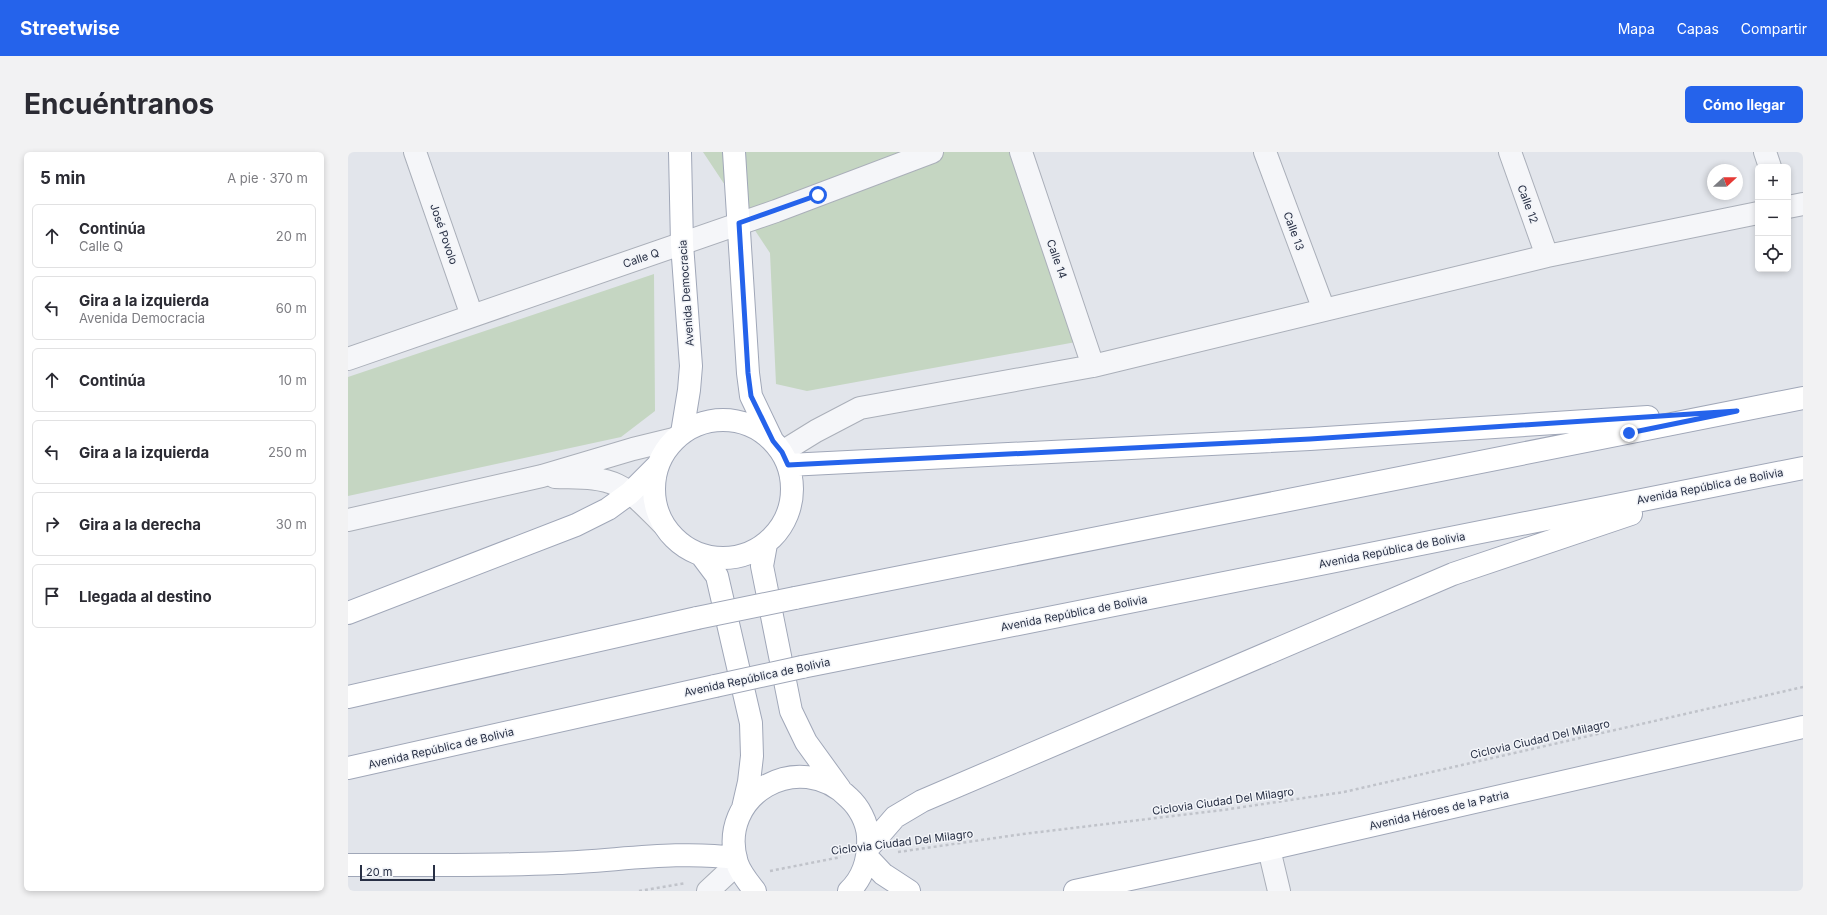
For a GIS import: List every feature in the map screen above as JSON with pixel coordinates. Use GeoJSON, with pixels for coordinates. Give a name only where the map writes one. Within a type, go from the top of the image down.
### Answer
{"type":"FeatureCollection","features":[{"type":"Feature","properties":{"kind":"main road"},"geometry":{"type":"LineString","coordinates":[[734,152],[748,373],[751,396],[781,453],[792,487],[790,508],[781,528],[766,544],[751,553],[735,558],[718,559],[702,556],[673,537],[662,523],[655,505],[653,485],[657,466],[664,452],[678,436],[699,424],[718,419],[738,421],[757,428],[781,453],[1310,439],[1737,411]]}},
{"type":"Feature","properties":{"kind":"main road","name":"Avenida Democracia"},"geometry":{"type":"LineString","coordinates":[[678,157],[682,244],[691,366],[690,390],[678,436]]}},
{"type":"Feature","properties":{"kind":"main road"},"geometry":{"type":"LineString","coordinates":[[348,697],[697,618],[794,598],[1803,398]]}},
{"type":"Feature","properties":{"kind":"main road"},"geometry":{"type":"LineString","coordinates":[[348,613],[576,525],[608,509],[630,493],[657,466]]}},
{"type":"Feature","properties":{"kind":"main road","name":"Avenida República de Bolivia"},"geometry":{"type":"LineString","coordinates":[[348,768],[802,667],[1803,468]]}},
{"type":"Feature","properties":{"kind":"main road"},"geometry":{"type":"LineString","coordinates":[[849,891],[866,867],[895,817],[922,801],[1453,574],[1715,485]]}},
{"type":"Feature","properties":{"kind":"main road"},"geometry":{"type":"LineString","coordinates":[[766,544],[762,566],[790,711],[806,742],[862,815],[867,830],[866,867]]}},
{"type":"Feature","properties":{"kind":"main road"},"geometry":{"type":"LineString","coordinates":[[702,556],[717,576],[751,724],[752,756],[749,782],[743,808],[737,824],[734,841],[739,873]]}},
{"type":"Feature","properties":{"kind":"main road","name":"Avenida Héroes de la Patria"},"geometry":{"type":"LineString","coordinates":[[1075,891],[1270,849],[1803,727]]}},
{"type":"Feature","properties":{"kind":"main road"},"geometry":{"type":"LineString","coordinates":[[743,808],[756,793],[772,782],[792,776],[809,777],[826,782],[842,790]]}},
{"type":"Feature","properties":{"kind":"main road"},"geometry":{"type":"LineString","coordinates":[[348,865],[558,864],[712,854],[739,873]]}},
{"type":"Feature","properties":{"kind":"main road"},"geometry":{"type":"LineString","coordinates":[[866,867],[883,874],[909,891]]}},
{"type":"Feature","properties":{"kind":"street","name":"José Povolo"},"geometry":{"type":"LineString","coordinates":[[415,152],[472,316]]}},
{"type":"Feature","properties":{"kind":"street","name":"Calle Q"},"geometry":{"type":"LineString","coordinates":[[348,359],[682,244],[932,152]]}},
{"type":"Feature","properties":{"kind":"street","name":"Calle 14"},"geometry":{"type":"LineString","coordinates":[[1021,152],[1093,366]]}},
{"type":"Feature","properties":{"kind":"street","name":"Calle 13"},"geometry":{"type":"LineString","coordinates":[[1265,152],[1324,310]]}},
{"type":"Feature","properties":{"kind":"street","name":"Calle 12"},"geometry":{"type":"LineString","coordinates":[[1510,152],[1547,256]]}},
{"type":"Feature","properties":{"kind":"street"},"geometry":{"type":"LineString","coordinates":[[1765,152],[1769,164]]}},
{"type":"Feature","properties":{"kind":"street"},"geometry":{"type":"LineString","coordinates":[[1791,206],[1803,204]]}},
{"type":"Feature","properties":{"kind":"street"},"geometry":{"type":"LineString","coordinates":[[781,453],[821,428],[860,408],[1093,366],[1547,256],[1755,214]]}},
{"type":"Feature","properties":{"kind":"street"},"geometry":{"type":"LineString","coordinates":[[348,520],[542,476],[678,436]]}},
{"type":"Feature","properties":{"kind":"street"},"geometry":{"type":"LineString","coordinates":[[542,476],[601,480],[617,485],[630,493],[662,523]]}},
{"type":"Feature","properties":{"kind":"street"},"geometry":{"type":"LineString","coordinates":[[1270,849],[1280,891]]}},
{"type":"Feature","properties":{"kind":"street"},"geometry":{"type":"LineString","coordinates":[[708,891],[739,873]]}},
{"type":"Feature","properties":{"kind":"path","name":"Ciclovia Ciudad Del Milagro"},"geometry":{"type":"LineString","coordinates":[[639,891],[852,855],[866,867],[1023,834],[1223,810],[1344,792],[1803,687]]}},
{"type":"Feature","properties":{"kind":"green space"},"geometry":{"type":"Polygon","coordinates":[[[703,152],[1009,152],[1076,342],[807,391],[776,384],[770,253],[703,152]]]}},
{"type":"Feature","properties":{"kind":"green space"},"geometry":{"type":"Polygon","coordinates":[[[654,274],[655,411],[621,437],[348,496],[348,377],[654,274]]]}},
{"type":"Feature","properties":{"kind":"route"},"geometry":{"type":"LineString","coordinates":[[818,195],[739,223],[748,373],[751,396],[773,441],[782,452],[788,465],[1310,439],[1737,411],[1629,433]]}}]}
